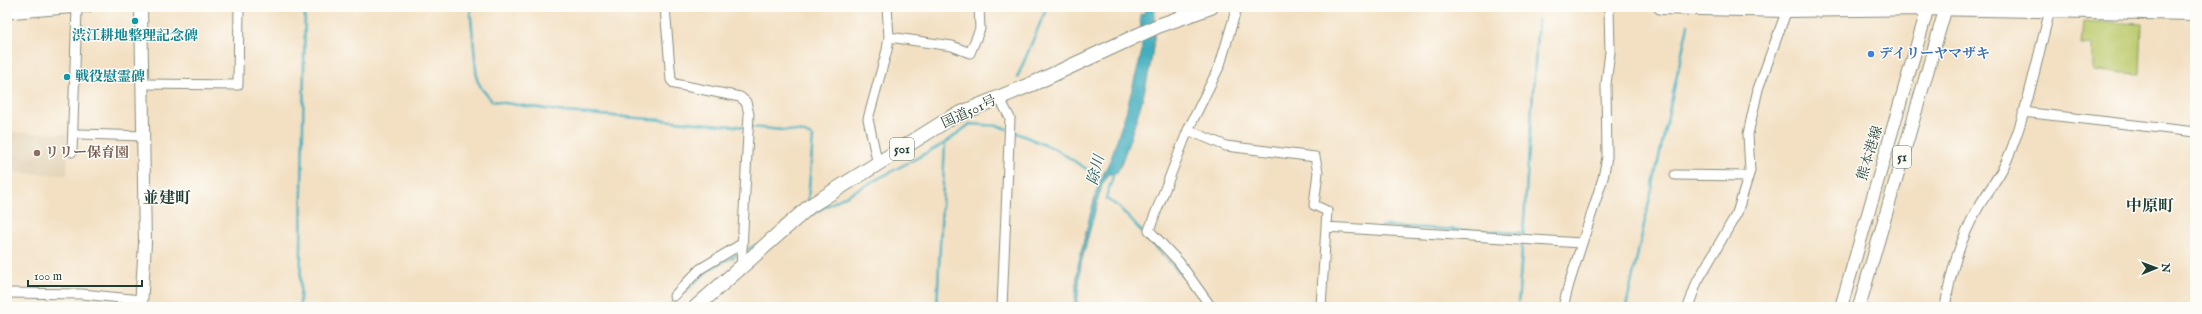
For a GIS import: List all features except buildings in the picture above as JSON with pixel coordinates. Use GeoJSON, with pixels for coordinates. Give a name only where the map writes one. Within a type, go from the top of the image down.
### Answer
{"type":"FeatureCollection","features":[{"type":"Feature","properties":{"kind":"highway","name":"国道501号"},"geometry":{"type":"LineString","coordinates":[[696,307],[810,206],[838,187],[878,165],[952,117],[1039,82],[1158,26],[1211,7]]}},
{"type":"Feature","properties":{"kind":"highway"},"geometry":{"type":"LineString","coordinates":[[1661,7],[1788,9],[1927,7],[2195,13]]}},
{"type":"Feature","properties":{"kind":"main road"},"geometry":{"type":"LineString","coordinates":[[141,303],[145,243],[142,7]]}},
{"type":"Feature","properties":{"kind":"main road","name":"熊本港線"},"geometry":{"type":"LineString","coordinates":[[1841,307],[1927,7]]}},
{"type":"Feature","properties":{"kind":"main road","name":"51"},"geometry":{"type":"LineString","coordinates":[[1859,307],[1945,8]]}},
{"type":"Feature","properties":{"kind":"street"},"geometry":{"type":"LineString","coordinates":[[7,14],[32,10],[77,9],[87,7]]}},
{"type":"Feature","properties":{"kind":"street"},"geometry":{"type":"LineString","coordinates":[[143,84],[238,85],[239,7]]}},
{"type":"Feature","properties":{"kind":"street"},"geometry":{"type":"LineString","coordinates":[[665,7],[671,80],[674,84],[740,97],[746,102],[749,114],[741,268]]}},
{"type":"Feature","properties":{"kind":"street"},"geometry":{"type":"LineString","coordinates":[[878,165],[868,119],[889,36],[887,7]]}},
{"type":"Feature","properties":{"kind":"street"},"geometry":{"type":"LineString","coordinates":[[889,36],[952,46],[970,54],[980,29],[978,7]]}},
{"type":"Feature","properties":{"kind":"street"},"geometry":{"type":"LineString","coordinates":[[1211,307],[1179,262],[1148,230],[1188,130],[1220,65],[1237,7]]}},
{"type":"Feature","properties":{"kind":"street"},"geometry":{"type":"LineString","coordinates":[[1563,307],[1581,243],[1599,192],[1607,157],[1606,84],[1610,52],[1609,7]]}},
{"type":"Feature","properties":{"kind":"street"},"geometry":{"type":"LineString","coordinates":[[72,152],[77,9]]}},
{"type":"Feature","properties":{"kind":"street"},"geometry":{"type":"LineString","coordinates":[[1688,307],[1697,282],[1737,213],[1750,171],[1748,134],[1758,89],[1788,9]]}},
{"type":"Feature","properties":{"kind":"street"},"geometry":{"type":"LineString","coordinates":[[1945,307],[1952,269],[1959,246],[1978,207],[2007,160],[2023,112],[2051,9]]}},
{"type":"Feature","properties":{"kind":"street"},"geometry":{"type":"LineString","coordinates":[[999,97],[1010,118],[1002,307]]}},
{"type":"Feature","properties":{"kind":"street"},"geometry":{"type":"LineString","coordinates":[[2023,112],[2195,132]]}},
{"type":"Feature","properties":{"kind":"street"},"geometry":{"type":"LineString","coordinates":[[1188,130],[1226,146],[1314,157],[1318,172],[1314,205],[1327,211],[1321,307]]}},
{"type":"Feature","properties":{"kind":"street"},"geometry":{"type":"LineString","coordinates":[[80,134],[144,136]]}},
{"type":"Feature","properties":{"kind":"street"},"geometry":{"type":"LineString","coordinates":[[1675,175],[1748,176]]}},
{"type":"Feature","properties":{"kind":"street"},"geometry":{"type":"LineString","coordinates":[[1326,227],[1581,243]]}},
{"type":"Feature","properties":{"kind":"street"},"geometry":{"type":"LineString","coordinates":[[674,296],[700,269],[743,243]]}},
{"type":"Feature","properties":{"kind":"street"},"geometry":{"type":"LineString","coordinates":[[7,293],[82,294],[141,303]]}},
{"type":"Feature","properties":{"kind":"shaded area","name":"リリー保育園"},"geometry":{"type":"Polygon","coordinates":[[[7,132],[68,134],[67,175],[7,173],[7,132]]]}},
{"type":"Feature","properties":{"kind":"green space"},"geometry":{"type":"Polygon","coordinates":[[[2083,21],[2142,24],[2140,74],[2093,71],[2093,44],[2081,45],[2083,21]]]}},
{"type":"Feature","properties":{"kind":"water"},"geometry":{"type":"Polygon","coordinates":[[[1146,7],[1155,7],[1154,41],[1149,73],[1136,121],[1120,167],[1116,174],[1109,174],[1102,185],[1081,264],[1077,307],[1074,307],[1078,265],[1090,215],[1098,186],[1111,158],[1126,112],[1142,51],[1140,14],[1143,15],[1146,7]]]}},
{"type":"Feature","properties":{"kind":"waterway"},"geometry":{"type":"LineString","coordinates":[[300,307],[305,7]]}},
{"type":"Feature","properties":{"kind":"waterway"},"geometry":{"type":"LineString","coordinates":[[470,7],[477,80],[492,101],[565,112],[746,127]]}},
{"type":"Feature","properties":{"kind":"waterway"},"geometry":{"type":"LineString","coordinates":[[1017,78],[1047,7]]}},
{"type":"Feature","properties":{"kind":"waterway"},"geometry":{"type":"LineString","coordinates":[[1518,307],[1538,20]]}},
{"type":"Feature","properties":{"kind":"waterway"},"geometry":{"type":"LineString","coordinates":[[1626,307],[1688,25]]}},
{"type":"Feature","properties":{"kind":"waterway"},"geometry":{"type":"LineString","coordinates":[[810,215],[945,143],[970,124],[999,126],[1007,129]]}},
{"type":"Feature","properties":{"kind":"waterway"},"geometry":{"type":"LineString","coordinates":[[751,127],[803,132],[813,137],[808,201]]}},
{"type":"Feature","properties":{"kind":"waterway"},"geometry":{"type":"LineString","coordinates":[[1012,131],[1057,150],[1102,179],[1104,178]]}},
{"type":"Feature","properties":{"kind":"waterway"},"geometry":{"type":"LineString","coordinates":[[937,307],[945,144]]}},
{"type":"Feature","properties":{"kind":"waterway","name":"除川"},"geometry":{"type":"LineString","coordinates":[[1113,171],[1106,199],[1118,206],[1190,284]]}},
{"type":"Feature","properties":{"kind":"waterway"},"geometry":{"type":"LineString","coordinates":[[1381,226],[1523,233]]}},
{"type":"Feature","properties":{"kind":"waterway"},"geometry":{"type":"LineString","coordinates":[[744,251],[758,244]]}},
{"type":"Feature","properties":{"kind":"waterway"},"geometry":{"type":"LineString","coordinates":[[685,291],[709,270],[740,253]]}},
{"type":"Feature","properties":{"kind":"waterway"},"geometry":{"type":"LineString","coordinates":[[668,307],[677,298]]}},
{"type":"Feature","properties":{"kind":"place","name":"渋江耕地整理記念碑"},"geometry":{"type":"Point","coordinates":[135,21]}},
{"type":"Feature","properties":{"kind":"place","name":"デイリーヤマザキ"},"geometry":{"type":"Point","coordinates":[1871,54]}},
{"type":"Feature","properties":{"kind":"place","name":"戦役慰霊碑"},"geometry":{"type":"Point","coordinates":[67,77]}},
{"type":"Feature","properties":{"kind":"place","name":"リリー保育園"},"geometry":{"type":"Point","coordinates":[37,153]}},
{"type":"Feature","properties":{"kind":"district","name":"並建町"},"geometry":{"type":"Point","coordinates":[167,199]}},
{"type":"Feature","properties":{"kind":"district","name":"中原町"},"geometry":{"type":"Point","coordinates":[2150,207]}}]}
